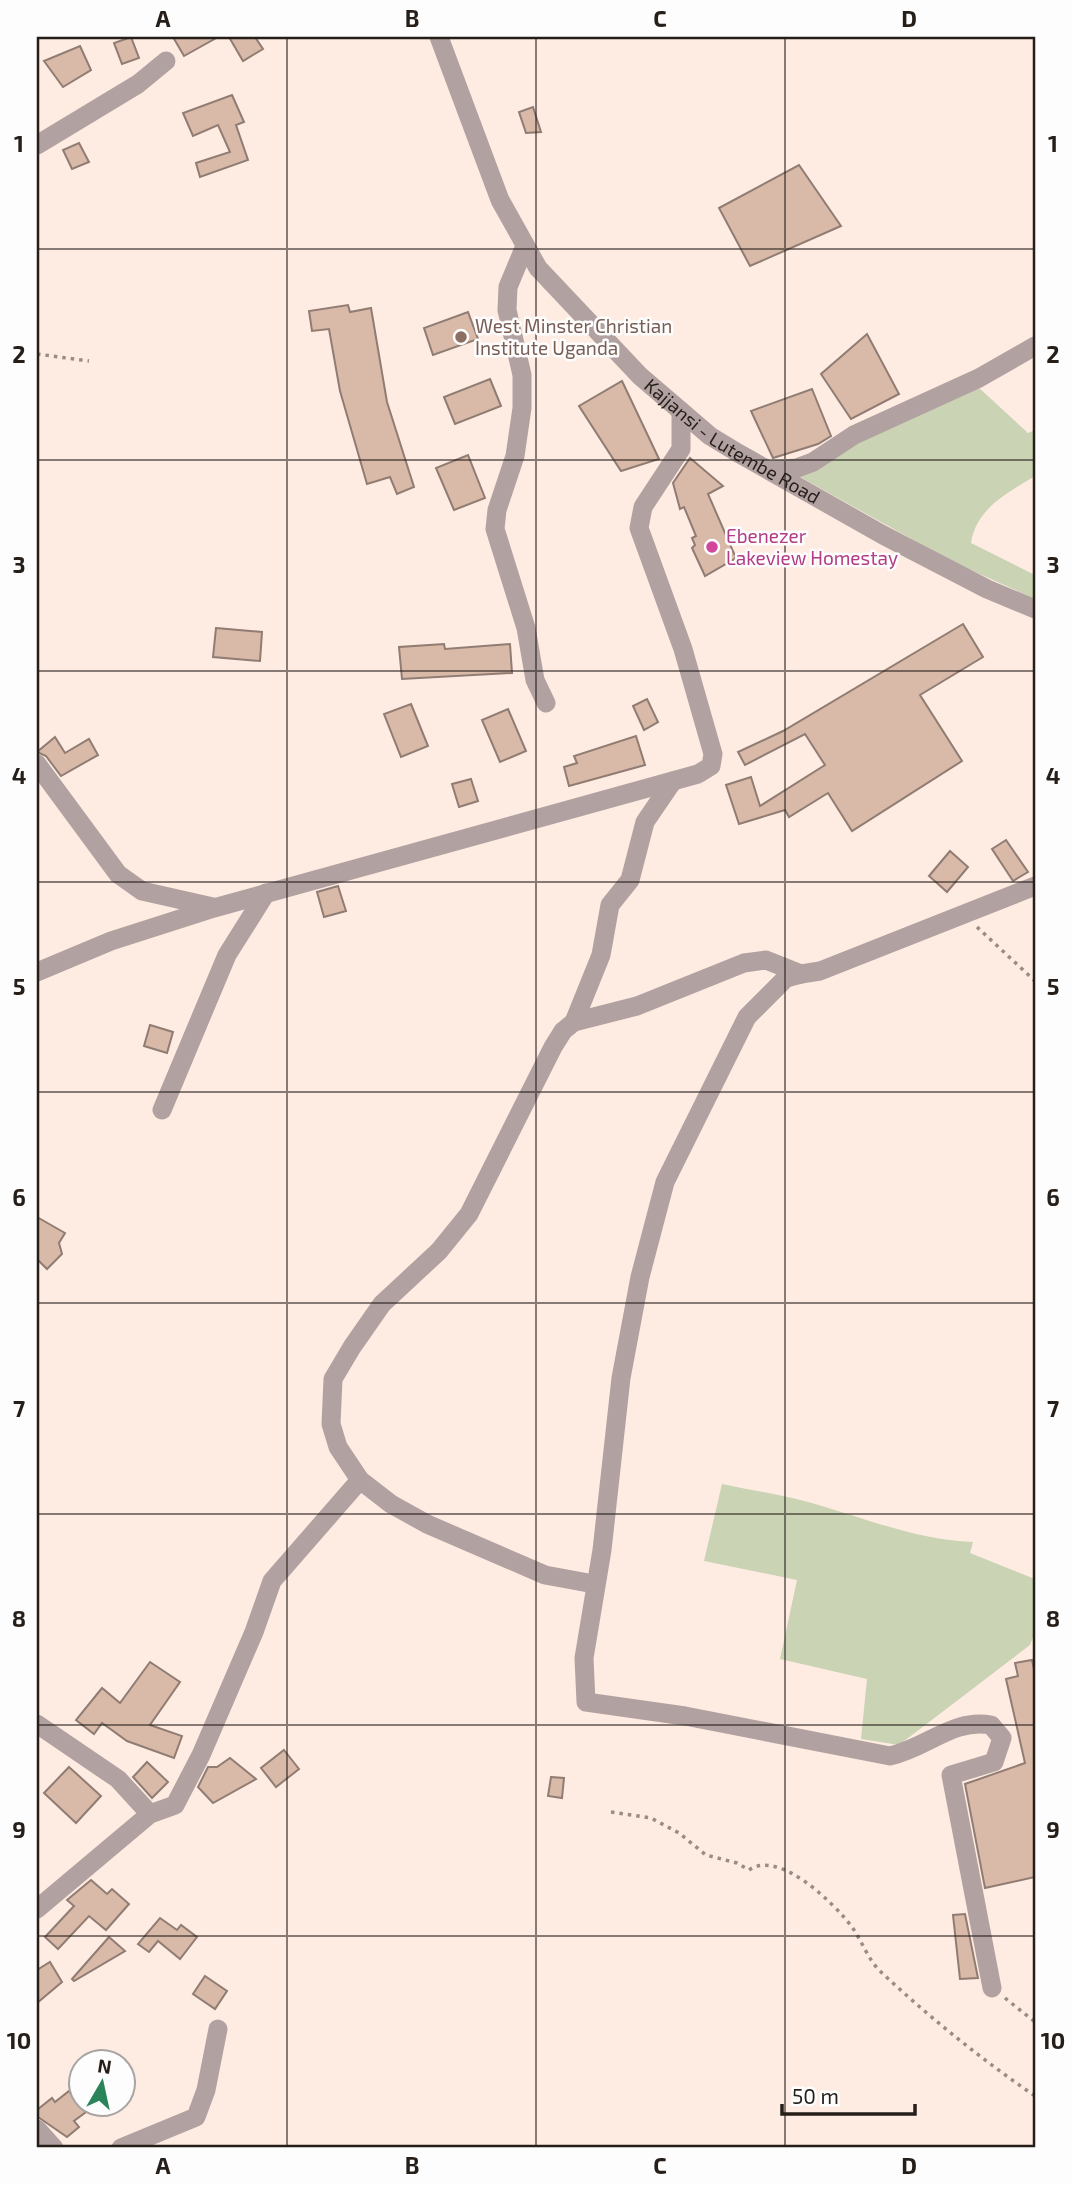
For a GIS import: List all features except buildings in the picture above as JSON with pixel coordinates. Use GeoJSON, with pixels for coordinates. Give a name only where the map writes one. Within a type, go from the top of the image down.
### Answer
{"type":"FeatureCollection","features":[{"type":"Feature","properties":{"kind":"street","name":"Kajjansi - Lutembe Road"},"geometry":{"type":"LineString","coordinates":[[439,37],[500,200],[525,246],[538,268],[631,366],[710,436],[883,535],[987,589],[1035,609]]}},
{"type":"Feature","properties":{"kind":"street"},"geometry":{"type":"LineString","coordinates":[[37,145],[138,85],[166,61]]}},
{"type":"Feature","properties":{"kind":"street"},"geometry":{"type":"LineString","coordinates":[[525,246],[508,287],[507,310],[522,375],[522,408],[515,456],[497,510],[495,529],[526,628],[535,680],[546,703]]}},
{"type":"Feature","properties":{"kind":"street"},"geometry":{"type":"LineString","coordinates":[[771,470],[797,468],[813,462],[854,435],[979,378],[1035,346]]}},
{"type":"Feature","properties":{"kind":"street"},"geometry":{"type":"LineString","coordinates":[[37,972],[111,941],[214,908],[698,774],[711,766],[713,754],[683,649],[639,528],[643,508],[681,449],[681,411]]}},
{"type":"Feature","properties":{"kind":"street"},"geometry":{"type":"LineString","coordinates":[[37,764],[118,874],[142,891],[214,908]]}},
{"type":"Feature","properties":{"kind":"street"},"geometry":{"type":"LineString","coordinates":[[574,1022],[600,955],[610,905],[630,880],[645,822],[673,781]]}},
{"type":"Feature","properties":{"kind":"street"},"geometry":{"type":"LineString","coordinates":[[992,1989],[951,1775],[994,1762],[1002,1738],[991,1725],[973,1721],[949,1729],[910,1751],[890,1756],[685,1716],[599,1706],[586,1702],[584,1658],[594,1584],[602,1550],[621,1378],[640,1277],[665,1182],[747,1017],[786,978],[820,971],[1035,886]]}},
{"type":"Feature","properties":{"kind":"street"},"geometry":{"type":"LineString","coordinates":[[162,1110],[227,955],[266,893]]}},
{"type":"Feature","properties":{"kind":"street"},"geometry":{"type":"LineString","coordinates":[[594,1584],[545,1575],[428,1524],[391,1504],[360,1480],[338,1447],[331,1424],[333,1379],[382,1304],[439,1251],[469,1214],[563,1031],[574,1022],[637,1006],[744,963],[766,960],[800,974]]}},
{"type":"Feature","properties":{"kind":"street"},"geometry":{"type":"LineString","coordinates":[[37,1909],[150,1814],[174,1805],[192,1775],[254,1632],[272,1581],[360,1480]]}},
{"type":"Feature","properties":{"kind":"street"},"geometry":{"type":"LineString","coordinates":[[37,1724],[118,1779],[150,1814]]}},
{"type":"Feature","properties":{"kind":"street"},"geometry":{"type":"LineString","coordinates":[[121,2148],[196,2117],[206,2090],[218,2029]]}},
{"type":"Feature","properties":{"kind":"street"},"geometry":{"type":"LineString","coordinates":[[37,2129],[54,2148]]}},
{"type":"Feature","properties":{"kind":"path"},"geometry":{"type":"LineString","coordinates":[[37,354],[89,360]]}},
{"type":"Feature","properties":{"kind":"path"},"geometry":{"type":"LineString","coordinates":[[962,914],[1035,981]]}},
{"type":"Feature","properties":{"kind":"path"},"geometry":{"type":"LineString","coordinates":[[611,1812],[650,1818],[679,1833],[706,1855],[737,1863],[749,1870],[758,1864],[777,1865],[822,1894],[852,1927],[878,1970],[1001,2073],[1035,2096]]}},
{"type":"Feature","properties":{"kind":"path"},"geometry":{"type":"LineString","coordinates":[[992,1989],[1035,2022]]}},
{"type":"Feature","properties":{"kind":"green space"},"geometry":{"type":"Polygon","coordinates":[[[977,386],[1028,433],[1035,430],[1035,476],[986,511],[974,531],[971,543],[1035,575],[1035,599],[953,562],[791,472],[977,386]]]}},
{"type":"Feature","properties":{"kind":"green space"},"geometry":{"type":"Polygon","coordinates":[[[722,1484],[810,1502],[915,1534],[973,1542],[970,1553],[1035,1579],[1035,1632],[1030,1645],[899,1745],[861,1739],[867,1679],[780,1659],[797,1580],[704,1561],[722,1484]]]}},
{"type":"Feature","properties":{"kind":"place","name":"West Minster Christian Institute Uganda"},"geometry":{"type":"Point","coordinates":[461,337]}},
{"type":"Feature","properties":{"kind":"place","name":"Ebenezer Lakeview Homestay"},"geometry":{"type":"Point","coordinates":[712,547]}}]}
